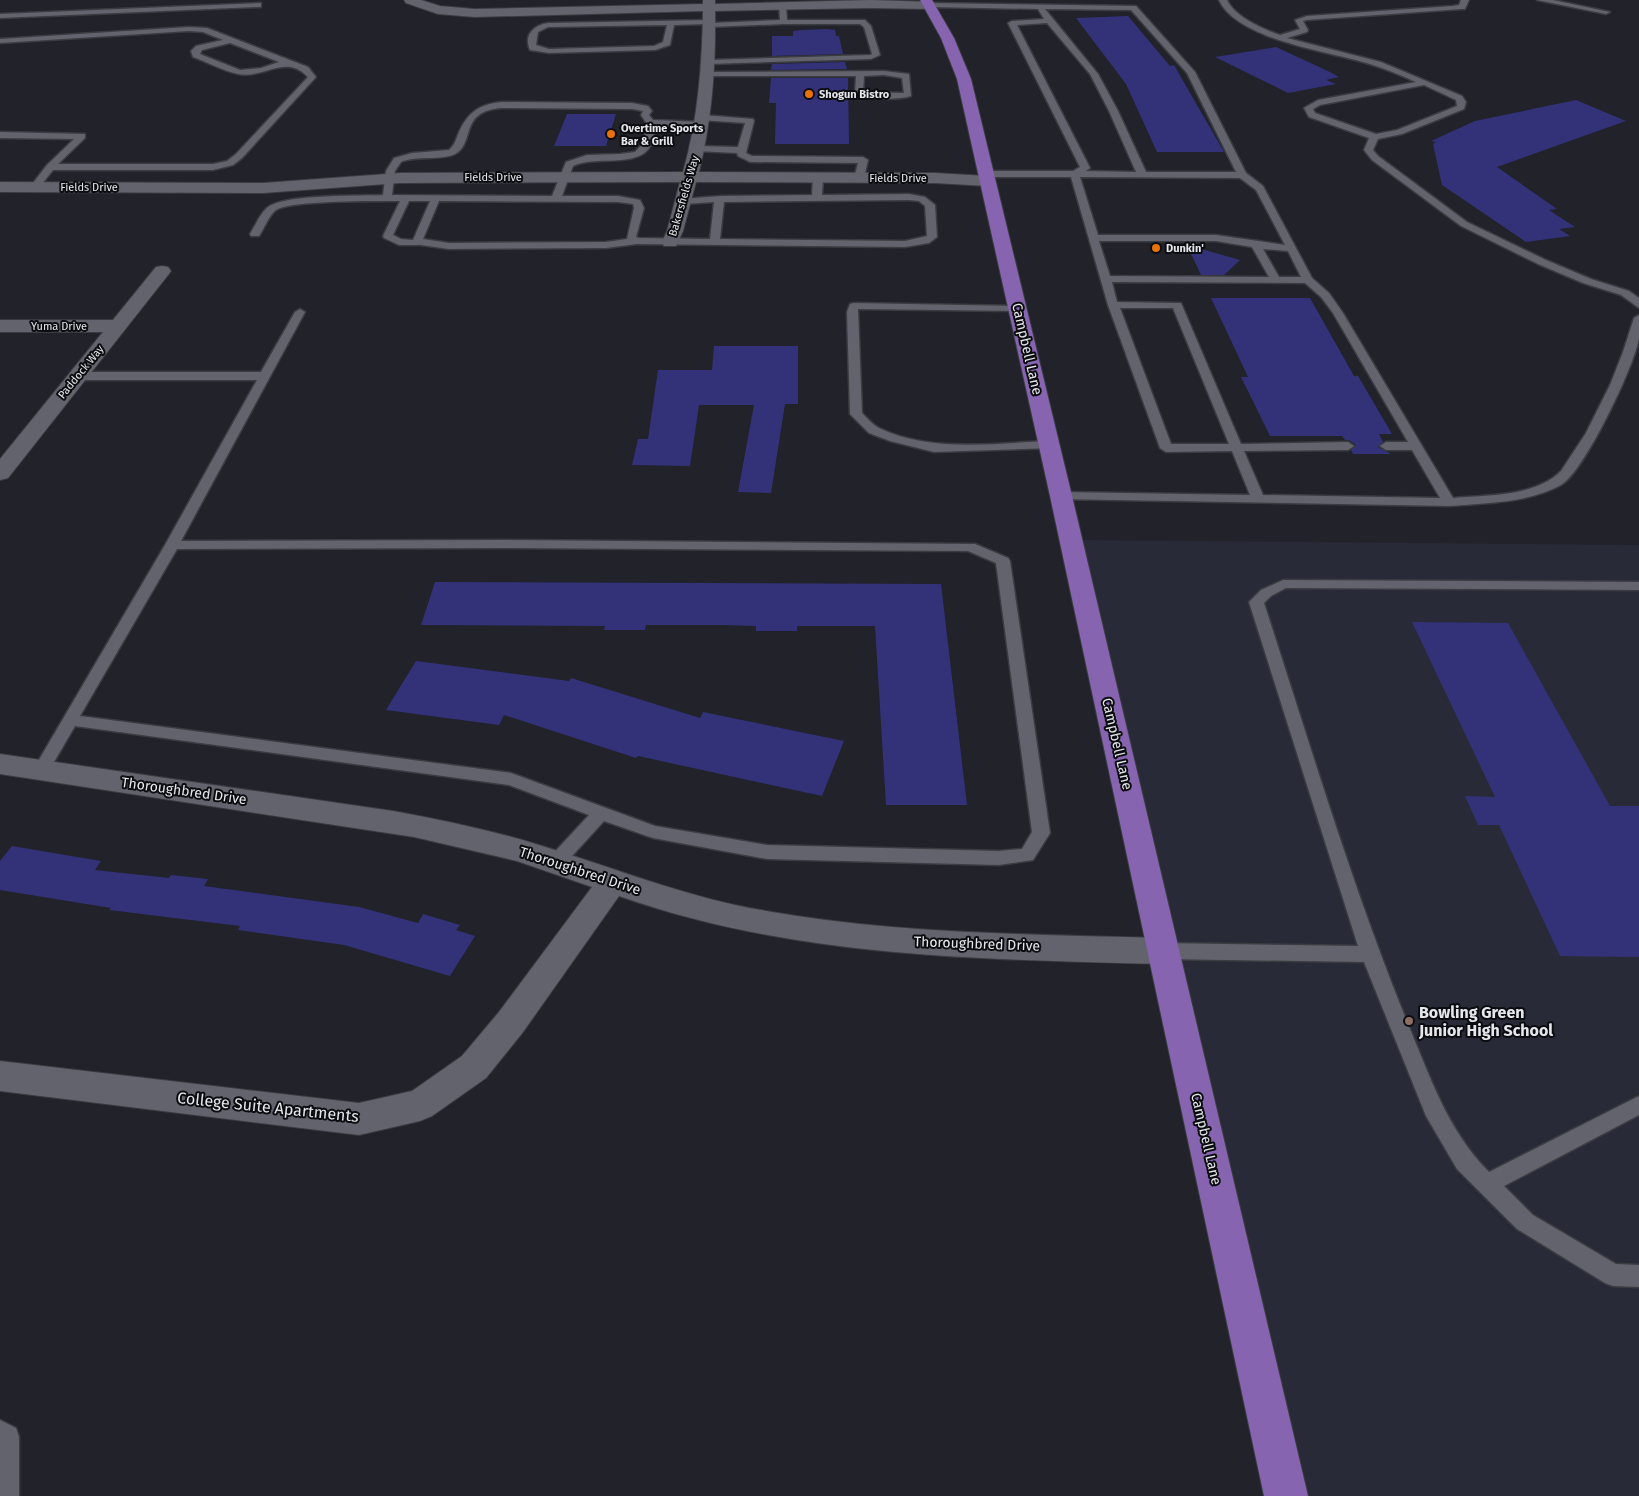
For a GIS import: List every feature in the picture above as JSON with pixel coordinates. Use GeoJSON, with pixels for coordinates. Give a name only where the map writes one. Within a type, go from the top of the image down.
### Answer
{"type":"FeatureCollection","features":[{"type":"Feature","properties":{"kind":"main road","name":"Campbell Lane"},"geometry":{"type":"LineString","coordinates":[[928,2],[943,26],[954,49],[964,79],[1061,496],[1286,1496]]}},
{"type":"Feature","properties":{"kind":"street"},"geometry":{"type":"LineString","coordinates":[[410,0],[428,7],[450,11],[528,6],[709,14],[832,3],[928,2]]}},
{"type":"Feature","properties":{"kind":"street","name":"Bakersfields Way"},"geometry":{"type":"LineString","coordinates":[[670,242],[676,231],[698,149],[709,68],[709,14]]}},
{"type":"Feature","properties":{"kind":"street","name":"Fields Drive"},"geometry":{"type":"LineString","coordinates":[[0,187],[262,188],[390,178],[986,177]]}},
{"type":"Feature","properties":{"kind":"street","name":"Paddock Way"},"geometry":{"type":"LineString","coordinates":[[0,472],[162,271]]}},
{"type":"Feature","properties":{"kind":"street","name":"Yuma Drive"},"geometry":{"type":"LineString","coordinates":[[0,326],[118,326]]}},
{"type":"Feature","properties":{"kind":"street","name":"Thoroughbred Drive"},"geometry":{"type":"LineString","coordinates":[[0,764],[393,822],[447,832],[556,862],[687,906],[786,927],[834,934],[922,942],[1163,951]]}},
{"type":"Feature","properties":{"kind":"street","name":"College Suite Apartments"},"geometry":{"type":"LineString","coordinates":[[0,1076],[359,1119],[420,1105],[474,1067],[511,1022],[612,882]]}},
{"type":"Feature","properties":{"kind":"lane"},"geometry":{"type":"LineString","coordinates":[[171,8],[174,0]]}},
{"type":"Feature","properties":{"kind":"lane"},"geometry":{"type":"LineString","coordinates":[[1125,0],[1191,72],[1242,175],[1260,188],[1308,280],[1325,295],[1338,313],[1449,502]]}},
{"type":"Feature","properties":{"kind":"lane"},"geometry":{"type":"LineString","coordinates":[[1223,0],[1225,6],[1233,13],[1278,38],[1377,63],[1424,83],[1459,98],[1462,102],[1461,107],[1399,132],[1375,137],[1312,115],[1308,108],[1318,103],[1424,83]]}},
{"type":"Feature","properties":{"kind":"lane"},"geometry":{"type":"LineString","coordinates":[[1278,38],[1304,30],[1299,20],[1307,18],[1462,7],[1465,0]]}},
{"type":"Feature","properties":{"kind":"lane"},"geometry":{"type":"LineString","coordinates":[[1541,0],[1606,12]]}},
{"type":"Feature","properties":{"kind":"lane"},"geometry":{"type":"LineString","coordinates":[[928,2],[1026,3],[1040,7],[1132,8]]}},
{"type":"Feature","properties":{"kind":"lane"},"geometry":{"type":"LineString","coordinates":[[0,16],[258,5]]}},
{"type":"Feature","properties":{"kind":"lane"},"geometry":{"type":"LineString","coordinates":[[782,7],[784,22]]}},
{"type":"Feature","properties":{"kind":"lane"},"geometry":{"type":"LineString","coordinates":[[1040,7],[1049,21],[1081,56],[1094,74],[1142,174]]}},
{"type":"Feature","properties":{"kind":"lane"},"geometry":{"type":"LineString","coordinates":[[671,23],[669,40],[667,43],[655,48],[549,51],[533,48],[531,44],[534,30],[541,26],[671,23],[709,14],[784,22],[862,22],[867,26],[876,55],[871,57],[709,68]]}},
{"type":"Feature","properties":{"kind":"lane"},"geometry":{"type":"LineString","coordinates":[[1049,21],[1012,23],[1085,168],[1075,174]]}},
{"type":"Feature","properties":{"kind":"lane"},"geometry":{"type":"LineString","coordinates":[[0,41],[196,29],[204,30],[288,62],[309,73],[312,77],[239,156],[230,163],[204,168],[50,167]]}},
{"type":"Feature","properties":{"kind":"lane"},"geometry":{"type":"LineString","coordinates":[[231,40],[199,48],[195,51],[196,55],[239,72],[262,70],[288,62]]}},
{"type":"Feature","properties":{"kind":"lane"},"geometry":{"type":"LineString","coordinates":[[709,68],[901,74],[906,76],[908,94],[902,96],[864,95],[859,93],[860,73]]}},
{"type":"Feature","properties":{"kind":"lane"},"geometry":{"type":"LineString","coordinates":[[387,198],[393,164],[396,160],[404,157],[452,152],[457,148],[473,113],[486,106],[502,104],[632,106],[645,108],[648,111],[645,115],[646,119],[651,123],[750,121],[741,154],[750,159],[863,160],[859,178]]}},
{"type":"Feature","properties":{"kind":"lane"},"geometry":{"type":"LineString","coordinates":[[556,199],[569,164],[578,158],[623,157],[641,152],[645,149],[651,123]]}},
{"type":"Feature","properties":{"kind":"lane"},"geometry":{"type":"LineString","coordinates":[[0,135],[82,136],[50,167],[35,187]]}},
{"type":"Feature","properties":{"kind":"lane"},"geometry":{"type":"LineString","coordinates":[[1375,137],[1370,143],[1368,150],[1375,158],[1464,224],[1542,262],[1587,281],[1625,293],[1638,302],[1639,305]]}},
{"type":"Feature","properties":{"kind":"lane"},"geometry":{"type":"LineString","coordinates":[[698,149],[742,150]]}},
{"type":"Feature","properties":{"kind":"lane"},"geometry":{"type":"LineString","coordinates":[[986,177],[1075,174],[1242,175]]}},
{"type":"Feature","properties":{"kind":"lane"},"geometry":{"type":"LineString","coordinates":[[1075,174],[1113,305],[1166,448],[1348,446]]}},
{"type":"Feature","properties":{"kind":"lane"},"geometry":{"type":"LineString","coordinates":[[817,198],[818,178]]}},
{"type":"Feature","properties":{"kind":"lane"},"geometry":{"type":"LineString","coordinates":[[406,198],[388,236],[402,243],[421,242],[449,246],[586,246],[618,245],[637,241],[905,244],[925,241],[932,237],[930,205],[922,199],[909,197],[684,201]]}},
{"type":"Feature","properties":{"kind":"lane"},"geometry":{"type":"LineString","coordinates":[[421,242],[418,239],[436,198]]}},
{"type":"Feature","properties":{"kind":"lane"},"geometry":{"type":"LineString","coordinates":[[255,234],[271,209],[282,204],[326,199],[618,199],[637,202],[639,208],[631,238],[637,241]]}},
{"type":"Feature","properties":{"kind":"lane"},"geometry":{"type":"LineString","coordinates":[[715,242],[719,202],[721,199]]}},
{"type":"Feature","properties":{"kind":"lane"},"geometry":{"type":"LineString","coordinates":[[1094,238],[1216,238],[1256,245],[1292,248]]}},
{"type":"Feature","properties":{"kind":"lane"},"geometry":{"type":"LineString","coordinates":[[1256,245],[1276,280]]}},
{"type":"Feature","properties":{"kind":"lane"},"geometry":{"type":"LineString","coordinates":[[1105,279],[1308,280]]}},
{"type":"Feature","properties":{"kind":"lane"},"geometry":{"type":"LineString","coordinates":[[1113,305],[1177,304],[1258,499]]}},
{"type":"Feature","properties":{"kind":"lane"},"geometry":{"type":"LineString","coordinates":[[1017,308],[854,306],[852,312],[856,414],[873,430],[894,438],[934,448],[1049,445]]}},
{"type":"Feature","properties":{"kind":"lane"},"geometry":{"type":"LineString","coordinates":[[41,770],[172,545],[300,312]]}},
{"type":"Feature","properties":{"kind":"lane"},"geometry":{"type":"LineString","coordinates":[[1061,496],[1449,502],[1502,496],[1533,490],[1558,481],[1569,472],[1606,409],[1639,318]]}},
{"type":"Feature","properties":{"kind":"lane"},"geometry":{"type":"LineString","coordinates":[[78,376],[264,376]]}},
{"type":"Feature","properties":{"kind":"lane"},"geometry":{"type":"LineString","coordinates":[[1386,446],[1416,446]]}},
{"type":"Feature","properties":{"kind":"lane"},"geometry":{"type":"LineString","coordinates":[[70,720],[512,779],[653,832],[767,852],[999,858],[1027,855],[1040,833],[1003,560],[970,547],[502,544],[172,545]]}},
{"type":"Feature","properties":{"kind":"lane"},"geometry":{"type":"LineString","coordinates":[[1639,586],[1283,584],[1266,593],[1256,602],[1370,954],[1436,1116],[1465,1162],[1525,1222],[1613,1275],[1639,1276]]}},
{"type":"Feature","properties":{"kind":"lane"},"geometry":{"type":"LineString","coordinates":[[556,862],[602,812]]}},
{"type":"Feature","properties":{"kind":"lane"},"geometry":{"type":"LineString","coordinates":[[1163,951],[1370,954]]}},
{"type":"Feature","properties":{"kind":"lane"},"geometry":{"type":"LineString","coordinates":[[1488,1184],[1639,1105]]}},
{"type":"Feature","properties":{"kind":"lane"},"geometry":{"type":"LineString","coordinates":[[0,1432],[7,1437],[6,1496]]}},
{"type":"Feature","properties":{"kind":"shaded area","name":"Bowling Green Junior High School"},"geometry":{"type":"Polygon","coordinates":[[[1071,540],[1639,545],[1639,1496],[1285,1496],[1071,540]]]}},
{"type":"Feature","properties":{"kind":"building"},"geometry":{"type":"Polygon","coordinates":[[[1128,16],[1170,66],[1174,65],[1224,152],[1157,152],[1126,84],[1076,18],[1128,16]]]}},
{"type":"Feature","properties":{"kind":"building"},"geometry":{"type":"Polygon","coordinates":[[[835,30],[836,36],[839,36],[843,54],[772,56],[772,36],[793,36],[793,31],[835,30]]]}},
{"type":"Feature","properties":{"kind":"building"},"geometry":{"type":"Polygon","coordinates":[[[1276,47],[1339,77],[1326,80],[1336,84],[1288,93],[1215,57],[1276,47]]]}},
{"type":"Feature","properties":{"kind":"building"},"geometry":{"type":"Polygon","coordinates":[[[845,62],[847,69],[771,70],[772,64],[845,62]]]}},
{"type":"Feature","properties":{"kind":"building"},"geometry":{"type":"Polygon","coordinates":[[[771,78],[848,78],[849,144],[775,144],[776,103],[769,103],[771,78]]]}},
{"type":"Feature","properties":{"kind":"building"},"geometry":{"type":"Polygon","coordinates":[[[1576,100],[1626,121],[1497,167],[1557,209],[1549,210],[1575,227],[1559,229],[1570,236],[1526,242],[1442,185],[1433,144],[1436,142],[1431,141],[1475,121],[1576,100]]]}},
{"type":"Feature","properties":{"kind":"building"},"geometry":{"type":"Polygon","coordinates":[[[567,114],[616,114],[606,146],[554,146],[567,114]]]}},
{"type":"Feature","properties":{"kind":"building"},"geometry":{"type":"Polygon","coordinates":[[[1187,245],[1240,260],[1224,275],[1201,275],[1187,245]]]}},
{"type":"Feature","properties":{"kind":"building"},"geometry":{"type":"Polygon","coordinates":[[[1211,298],[1310,298],[1354,376],[1358,376],[1392,434],[1379,434],[1383,442],[1378,447],[1391,454],[1353,454],[1351,450],[1356,445],[1349,440],[1345,440],[1342,436],[1270,436],[1241,377],[1248,377],[1211,298]]]}},
{"type":"Feature","properties":{"kind":"building"},"geometry":{"type":"Polygon","coordinates":[[[714,346],[798,346],[798,404],[785,404],[771,493],[738,492],[754,405],[699,405],[690,466],[632,465],[638,439],[648,439],[658,370],[712,370],[714,346]]]}},
{"type":"Feature","properties":{"kind":"building"},"geometry":{"type":"Polygon","coordinates":[[[435,582],[941,584],[967,805],[886,805],[875,626],[797,626],[797,631],[756,631],[756,626],[722,625],[646,625],[645,630],[604,630],[605,626],[421,625],[435,582]]]}},
{"type":"Feature","properties":{"kind":"building"},"geometry":{"type":"Polygon","coordinates":[[[1412,622],[1508,623],[1610,806],[1639,806],[1639,957],[1560,956],[1499,825],[1478,825],[1465,796],[1495,797],[1412,622]]]}},
{"type":"Feature","properties":{"kind":"building"},"geometry":{"type":"Polygon","coordinates":[[[416,661],[569,681],[571,678],[700,718],[703,712],[844,741],[822,796],[638,756],[636,758],[504,715],[499,725],[386,710],[416,661]]]}},
{"type":"Feature","properties":{"kind":"building"},"geometry":{"type":"Polygon","coordinates":[[[12,846],[101,861],[95,870],[169,878],[171,875],[208,879],[204,886],[359,907],[418,923],[423,914],[460,925],[456,930],[475,936],[450,976],[344,945],[238,930],[240,926],[109,910],[111,908],[0,890],[0,861],[12,846]]]}},
{"type":"Feature","properties":{"kind":"place","name":"Shogun Bistro"},"geometry":{"type":"Point","coordinates":[809,94]}},
{"type":"Feature","properties":{"kind":"place","name":"Overtime Sports Bar & Grill"},"geometry":{"type":"Point","coordinates":[611,134]}},
{"type":"Feature","properties":{"kind":"place","name":"Dunkin'"},"geometry":{"type":"Point","coordinates":[1156,248]}},
{"type":"Feature","properties":{"kind":"place","name":"Bowling Green Junior High School"},"geometry":{"type":"Point","coordinates":[1409,1021]}}]}
